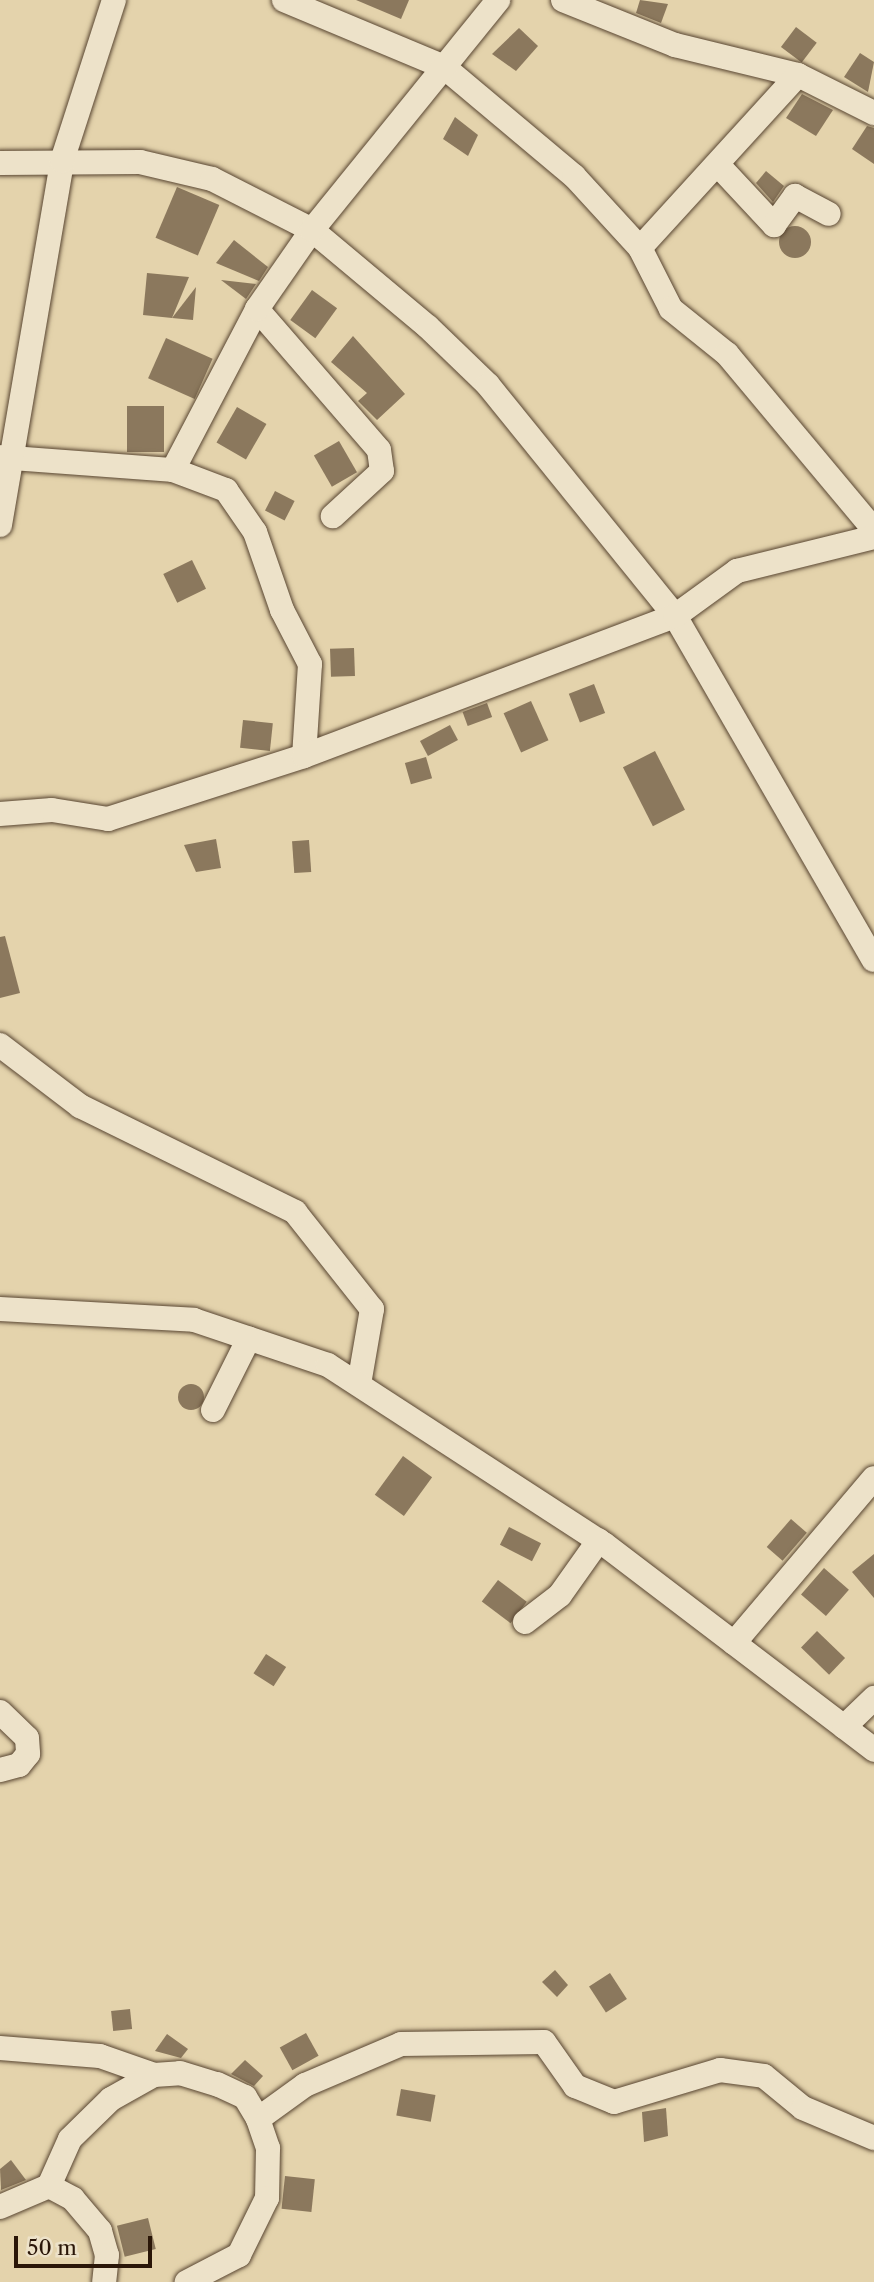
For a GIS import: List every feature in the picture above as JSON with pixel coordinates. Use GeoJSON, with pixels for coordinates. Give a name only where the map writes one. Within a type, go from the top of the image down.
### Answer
{"type":"FeatureCollection","features":[{"type":"Feature","properties":{"kind":"street"},"geometry":{"type":"LineString","coordinates":[[0,525],[5,457],[62,161],[114,0]]}},
{"type":"Feature","properties":{"kind":"street"},"geometry":{"type":"LineString","coordinates":[[284,0],[324,7],[444,66],[574,176],[639,248],[671,309],[727,354],[874,530]]}},
{"type":"Feature","properties":{"kind":"street"},"geometry":{"type":"LineString","coordinates":[[173,470],[257,309],[312,230],[498,0]]}},
{"type":"Feature","properties":{"kind":"street"},"geometry":{"type":"LineString","coordinates":[[563,0],[676,46],[798,75],[874,113]]}},
{"type":"Feature","properties":{"kind":"street"},"geometry":{"type":"LineString","coordinates":[[639,248],[719,166],[798,75]]}},
{"type":"Feature","properties":{"kind":"street"},"geometry":{"type":"LineString","coordinates":[[0,163],[140,162],[212,179],[312,230],[488,385],[675,616],[874,960]]}},
{"type":"Feature","properties":{"kind":"street"},"geometry":{"type":"LineString","coordinates":[[719,166],[774,225],[795,196],[828,214]]}},
{"type":"Feature","properties":{"kind":"street"},"geometry":{"type":"LineString","coordinates":[[257,309],[380,450],[382,471],[333,516]]}},
{"type":"Feature","properties":{"kind":"street"},"geometry":{"type":"LineString","coordinates":[[5,457],[173,470],[226,490],[255,532],[282,610],[310,664],[304,756]]}},
{"type":"Feature","properties":{"kind":"street"},"geometry":{"type":"LineString","coordinates":[[0,814],[52,810],[108,819],[304,756],[675,616],[737,571],[874,537]]}},
{"type":"Feature","properties":{"kind":"street"},"geometry":{"type":"LineString","coordinates":[[0,1045],[80,1106],[295,1212],[372,1309],[359,1384]]}},
{"type":"Feature","properties":{"kind":"street"},"geometry":{"type":"LineString","coordinates":[[0,1308],[194,1320],[328,1365],[599,1540],[874,1750]]}},
{"type":"Feature","properties":{"kind":"street"},"geometry":{"type":"LineString","coordinates":[[212,1410],[249,1338]]}},
{"type":"Feature","properties":{"kind":"street"},"geometry":{"type":"LineString","coordinates":[[734,1643],[874,1478]]}},
{"type":"Feature","properties":{"kind":"street"},"geometry":{"type":"LineString","coordinates":[[525,1622],[559,1595],[599,1540]]}},
{"type":"Feature","properties":{"kind":"street"},"geometry":{"type":"LineString","coordinates":[[844,1727],[874,1698]]}},
{"type":"Feature","properties":{"kind":"street"},"geometry":{"type":"LineString","coordinates":[[0,1712],[27,1738],[28,1754],[19,1765],[0,1770]]}},
{"type":"Feature","properties":{"kind":"street"},"geometry":{"type":"LineString","coordinates":[[258,2119],[305,2085],[401,2044],[544,2042],[575,2087],[614,2102],[720,2070],[764,2076],[803,2108],[874,2138]]}},
{"type":"Feature","properties":{"kind":"street"},"geometry":{"type":"LineString","coordinates":[[0,2048],[100,2056],[154,2075],[180,2073],[217,2084],[245,2097],[258,2119],[268,2148],[267,2198],[239,2255],[187,2282]]}},
{"type":"Feature","properties":{"kind":"street"},"geometry":{"type":"LineString","coordinates":[[0,2207],[48,2186],[70,2139],[111,2099],[154,2075]]}},
{"type":"Feature","properties":{"kind":"street"},"geometry":{"type":"LineString","coordinates":[[48,2186],[73,2199],[100,2231],[107,2255],[104,2282]]}},
{"type":"Feature","properties":{"kind":"building"},"geometry":{"type":"Polygon","coordinates":[[[356,0],[409,0],[401,19],[356,0]]]}},
{"type":"Feature","properties":{"kind":"building"},"geometry":{"type":"Polygon","coordinates":[[[640,0],[668,4],[661,23],[636,13],[640,0]]]}},
{"type":"Feature","properties":{"kind":"building"},"geometry":{"type":"Polygon","coordinates":[[[796,27],[817,43],[802,63],[781,47],[796,27]]]}},
{"type":"Feature","properties":{"kind":"building"},"geometry":{"type":"Polygon","coordinates":[[[519,28],[538,46],[516,71],[492,54],[519,28]]]}},
{"type":"Feature","properties":{"kind":"building"},"geometry":{"type":"Polygon","coordinates":[[[860,53],[874,62],[868,92],[844,77],[860,53]]]}},
{"type":"Feature","properties":{"kind":"building"},"geometry":{"type":"Polygon","coordinates":[[[802,94],[833,110],[816,136],[786,118],[802,94]]]}},
{"type":"Feature","properties":{"kind":"building"},"geometry":{"type":"Polygon","coordinates":[[[455,117],[478,135],[468,156],[443,139],[455,117]]]}},
{"type":"Feature","properties":{"kind":"building"},"geometry":{"type":"Polygon","coordinates":[[[867,126],[874,128],[874,164],[852,149],[867,126]]]}},
{"type":"Feature","properties":{"kind":"building"},"geometry":{"type":"Polygon","coordinates":[[[766,171],[784,186],[773,202],[756,183],[766,171]]]}},
{"type":"Feature","properties":{"kind":"building"},"geometry":{"type":"Polygon","coordinates":[[[177,187],[219,205],[198,256],[156,238],[177,187]]]}},
{"type":"Feature","properties":{"kind":"building"},"geometry":{"type":"Polygon","coordinates":[[[795,226],[806,231],[811,242],[806,253],[795,258],[784,253],[779,242],[784,231],[795,226]]]}},
{"type":"Feature","properties":{"kind":"building"},"geometry":{"type":"Polygon","coordinates":[[[234,240],[268,267],[259,281],[216,263],[234,240]]]}},
{"type":"Feature","properties":{"kind":"building"},"geometry":{"type":"Polygon","coordinates":[[[147,273],[189,277],[172,318],[143,315],[147,273]]]}},
{"type":"Feature","properties":{"kind":"building"},"geometry":{"type":"Polygon","coordinates":[[[221,280],[256,284],[246,299],[221,280]]]}},
{"type":"Feature","properties":{"kind":"building"},"geometry":{"type":"Polygon","coordinates":[[[196,287],[193,320],[172,318],[196,287]]]}},
{"type":"Feature","properties":{"kind":"building"},"geometry":{"type":"Polygon","coordinates":[[[312,290],[337,308],[315,338],[290,320],[312,290]]]}},
{"type":"Feature","properties":{"kind":"building"},"geometry":{"type":"Polygon","coordinates":[[[353,336],[405,394],[377,420],[358,401],[367,393],[331,362],[353,336]]]}},
{"type":"Feature","properties":{"kind":"building"},"geometry":{"type":"Polygon","coordinates":[[[166,338],[213,359],[195,399],[148,378],[166,338]]]}},
{"type":"Feature","properties":{"kind":"building"},"geometry":{"type":"Polygon","coordinates":[[[127,406],[164,406],[164,452],[127,452],[127,406]]]}},
{"type":"Feature","properties":{"kind":"building"},"geometry":{"type":"Polygon","coordinates":[[[237,407],[266,424],[246,460],[216,443],[237,407]]]}},
{"type":"Feature","properties":{"kind":"building"},"geometry":{"type":"Polygon","coordinates":[[[339,441],[357,472],[332,487],[314,456],[339,441]]]}},
{"type":"Feature","properties":{"kind":"building"},"geometry":{"type":"Polygon","coordinates":[[[275,491],[295,501],[285,521],[265,511],[275,491]]]}},
{"type":"Feature","properties":{"kind":"building"},"geometry":{"type":"Polygon","coordinates":[[[192,560],[206,589],[177,603],[163,574],[192,560]]]}},
{"type":"Feature","properties":{"kind":"building"},"geometry":{"type":"Polygon","coordinates":[[[354,648],[355,676],[331,677],[330,649],[354,648]]]}},
{"type":"Feature","properties":{"kind":"building"},"geometry":{"type":"Polygon","coordinates":[[[594,684],[605,713],[580,723],[569,694],[594,684]]]}},
{"type":"Feature","properties":{"kind":"building"},"geometry":{"type":"Polygon","coordinates":[[[531,701],[548,740],[521,752],[504,713],[531,701]]]}},
{"type":"Feature","properties":{"kind":"building"},"geometry":{"type":"Polygon","coordinates":[[[487,703],[492,717],[468,726],[463,712],[487,703]]]}},
{"type":"Feature","properties":{"kind":"building"},"geometry":{"type":"Polygon","coordinates":[[[243,720],[273,723],[270,751],[240,748],[243,720]]]}},
{"type":"Feature","properties":{"kind":"building"},"geometry":{"type":"Polygon","coordinates":[[[450,725],[458,740],[428,756],[420,741],[450,725]]]}},
{"type":"Feature","properties":{"kind":"building"},"geometry":{"type":"Polygon","coordinates":[[[655,751],[685,810],[653,826],[623,767],[655,751]]]}},
{"type":"Feature","properties":{"kind":"building"},"geometry":{"type":"Polygon","coordinates":[[[426,757],[432,778],[411,784],[405,763],[426,757]]]}},
{"type":"Feature","properties":{"kind":"building"},"geometry":{"type":"Polygon","coordinates":[[[216,839],[221,868],[196,872],[184,845],[216,839]]]}},
{"type":"Feature","properties":{"kind":"building"},"geometry":{"type":"Polygon","coordinates":[[[309,840],[311,872],[294,873],[292,841],[309,840]]]}},
{"type":"Feature","properties":{"kind":"building"},"geometry":{"type":"Polygon","coordinates":[[[5,936],[20,993],[0,998],[0,937],[5,936]]]}},
{"type":"Feature","properties":{"kind":"building"},"geometry":{"type":"Polygon","coordinates":[[[191,1384],[200,1388],[204,1397],[200,1406],[191,1410],[182,1406],[178,1397],[182,1388],[191,1384]]]}},
{"type":"Feature","properties":{"kind":"building"},"geometry":{"type":"Polygon","coordinates":[[[403,1456],[432,1477],[404,1516],[375,1495],[403,1456]]]}},
{"type":"Feature","properties":{"kind":"building"},"geometry":{"type":"Polygon","coordinates":[[[791,1519],[807,1533],[783,1561],[767,1547],[791,1519]]]}},
{"type":"Feature","properties":{"kind":"building"},"geometry":{"type":"Polygon","coordinates":[[[509,1527],[541,1543],[532,1561],[500,1545],[509,1527]]]}},
{"type":"Feature","properties":{"kind":"building"},"geometry":{"type":"Polygon","coordinates":[[[874,1554],[874,1598],[852,1572],[874,1554]]]}},
{"type":"Feature","properties":{"kind":"building"},"geometry":{"type":"Polygon","coordinates":[[[824,1568],[849,1590],[826,1616],[801,1594],[824,1568]]]}},
{"type":"Feature","properties":{"kind":"building"},"geometry":{"type":"Polygon","coordinates":[[[498,1580],[527,1602],[511,1623],[482,1602],[498,1580]]]}},
{"type":"Feature","properties":{"kind":"building"},"geometry":{"type":"Polygon","coordinates":[[[817,1631],[845,1658],[829,1675],[801,1648],[817,1631]]]}},
{"type":"Feature","properties":{"kind":"building"},"geometry":{"type":"Polygon","coordinates":[[[266,1654],[286,1667],[274,1686],[253,1673],[266,1654]]]}},
{"type":"Feature","properties":{"kind":"building"},"geometry":{"type":"Polygon","coordinates":[[[555,1970],[568,1985],[557,1997],[542,1982],[555,1970]]]}},
{"type":"Feature","properties":{"kind":"building"},"geometry":{"type":"Polygon","coordinates":[[[610,1973],[627,1999],[606,2013],[589,1987],[610,1973]]]}},
{"type":"Feature","properties":{"kind":"building"},"geometry":{"type":"Polygon","coordinates":[[[130,2009],[132,2029],[113,2031],[111,2011],[130,2009]]]}},
{"type":"Feature","properties":{"kind":"building"},"geometry":{"type":"Polygon","coordinates":[[[306,2033],[319,2056],[292,2070],[280,2048],[306,2033]]]}},
{"type":"Feature","properties":{"kind":"building"},"geometry":{"type":"Polygon","coordinates":[[[167,2034],[188,2049],[181,2058],[155,2051],[167,2034]]]}},
{"type":"Feature","properties":{"kind":"building"},"geometry":{"type":"Polygon","coordinates":[[[245,2060],[263,2076],[254,2086],[231,2074],[245,2060]]]}},
{"type":"Feature","properties":{"kind":"building"},"geometry":{"type":"Polygon","coordinates":[[[401,2089],[435,2095],[431,2122],[396,2116],[401,2089]]]}},
{"type":"Feature","properties":{"kind":"building"},"geometry":{"type":"Polygon","coordinates":[[[666,2108],[668,2136],[644,2142],[642,2112],[666,2108]]]}},
{"type":"Feature","properties":{"kind":"building"},"geometry":{"type":"Polygon","coordinates":[[[11,2160],[26,2180],[1,2190],[0,2169],[11,2160]]]}},
{"type":"Feature","properties":{"kind":"building"},"geometry":{"type":"Polygon","coordinates":[[[285,2176],[315,2179],[311,2212],[282,2209],[285,2176]]]}},
{"type":"Feature","properties":{"kind":"building"},"geometry":{"type":"Polygon","coordinates":[[[148,2218],[156,2249],[125,2257],[117,2226],[148,2218]]]}}]}
